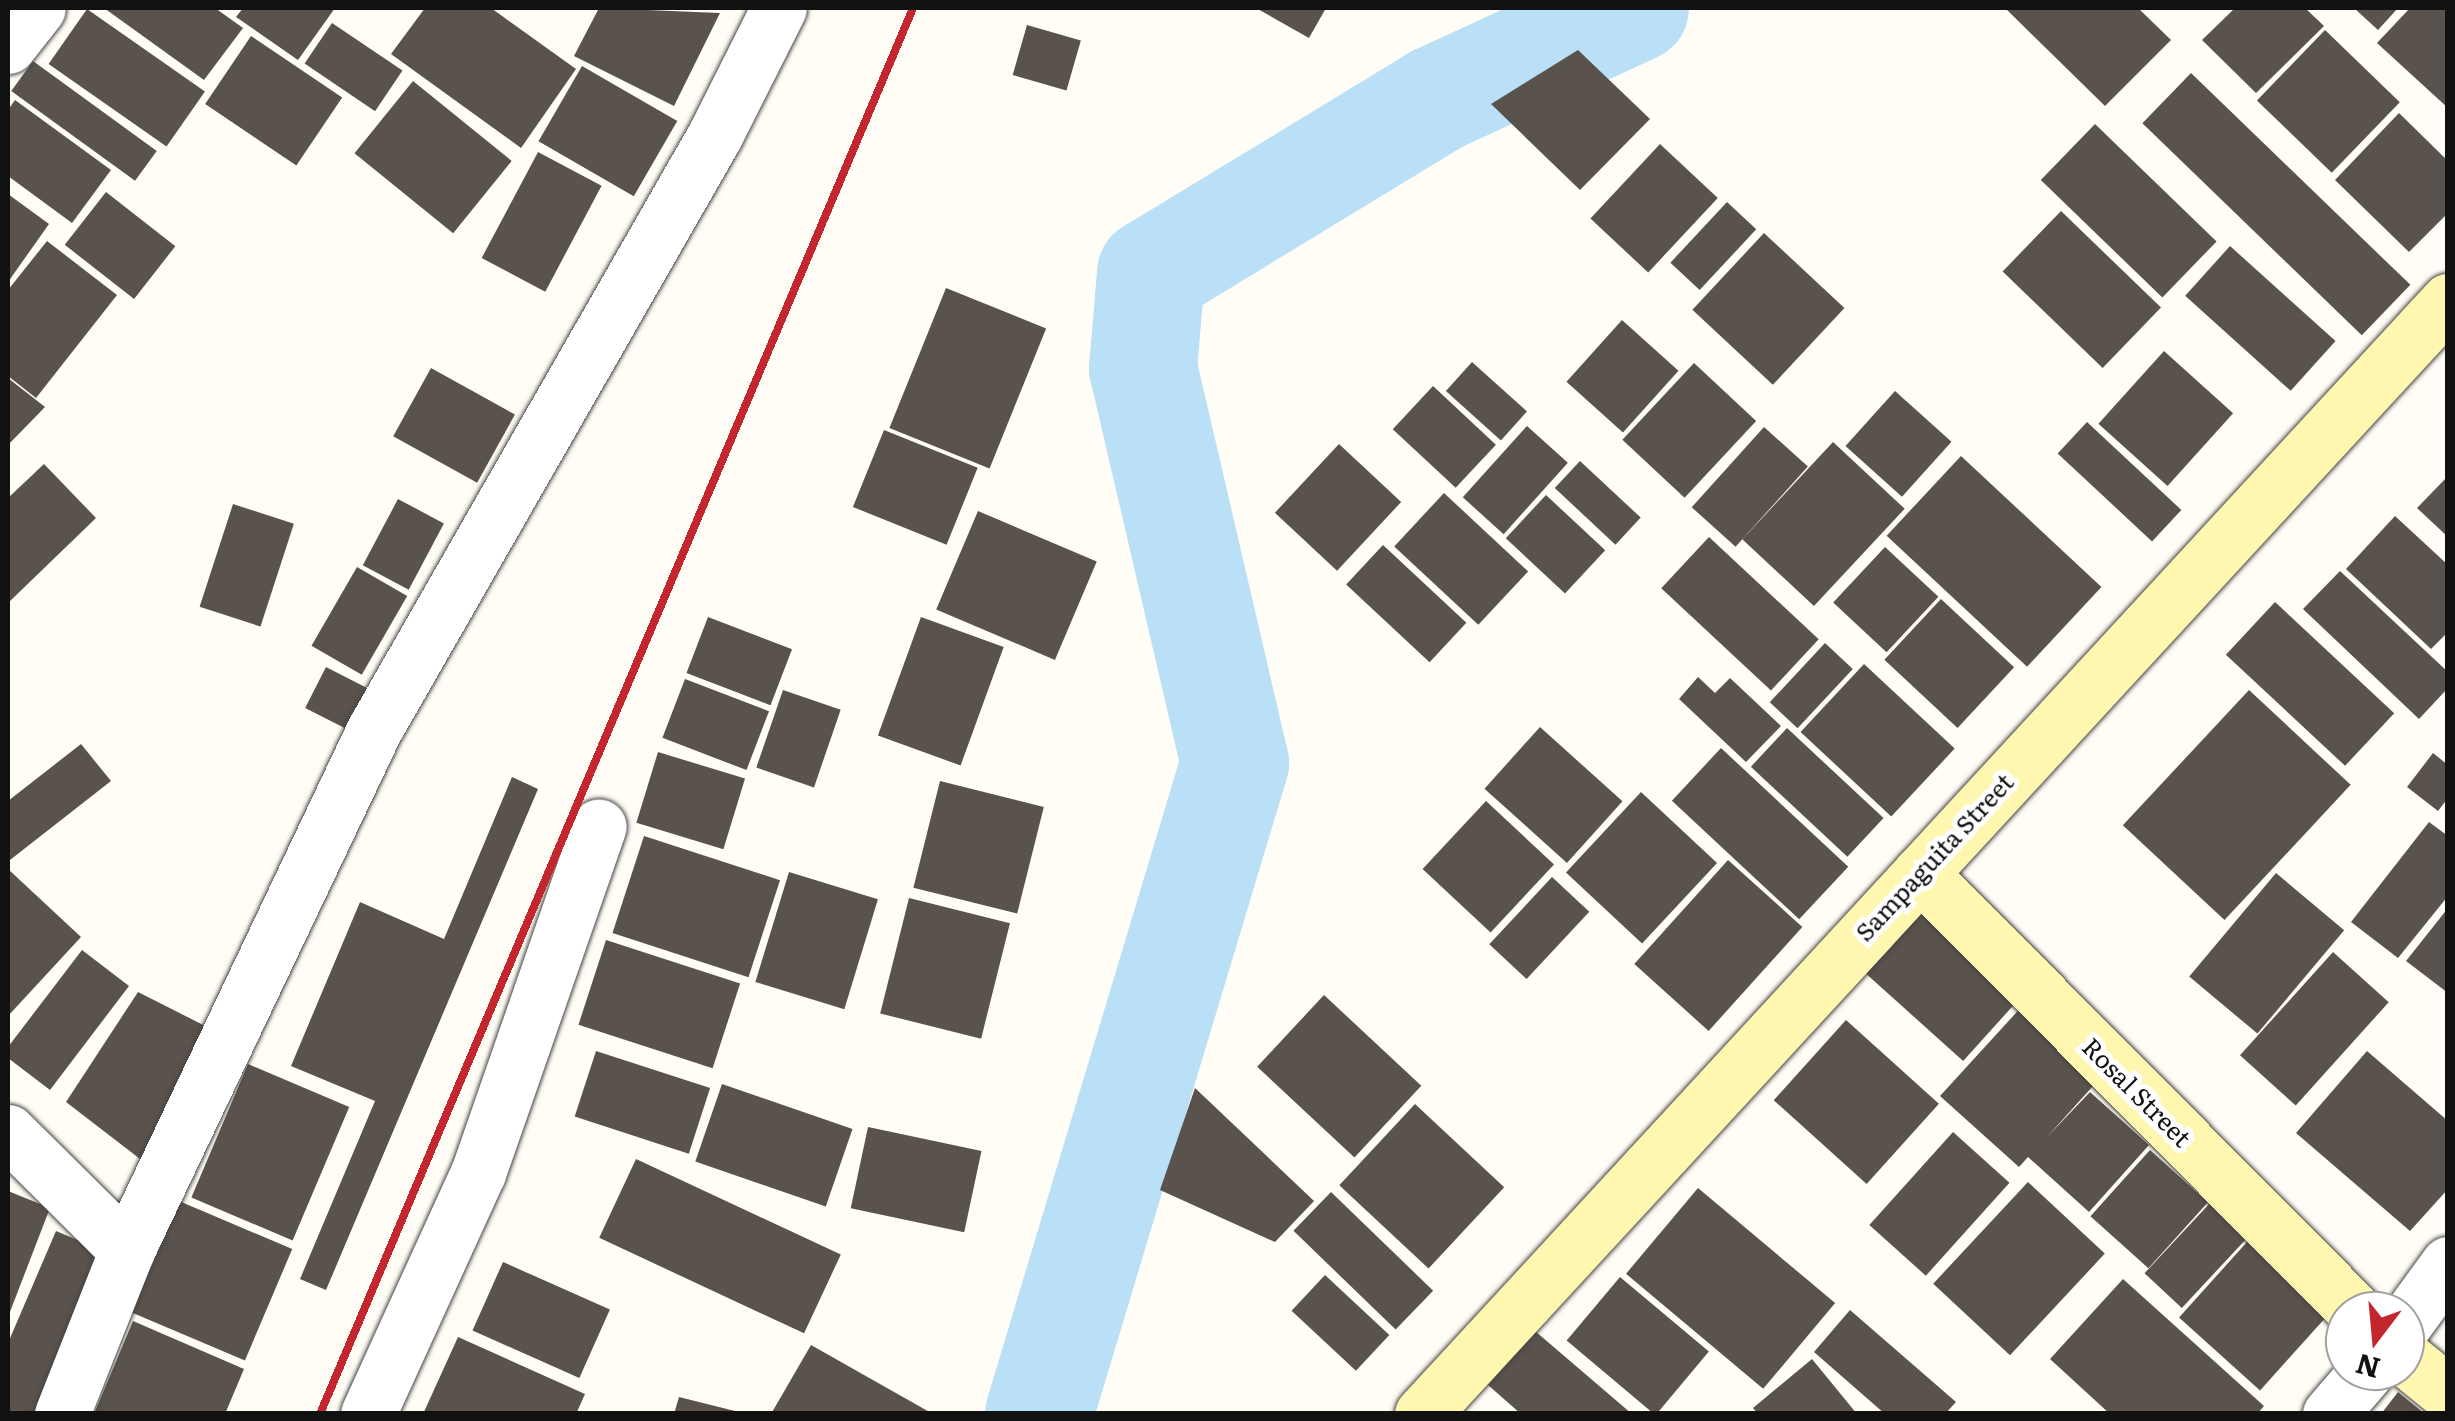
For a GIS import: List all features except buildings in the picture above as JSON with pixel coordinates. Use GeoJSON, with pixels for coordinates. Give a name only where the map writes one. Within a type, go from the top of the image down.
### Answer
{"type":"FeatureCollection","features":[{"type":"Feature","properties":{"kind":"street"},"geometry":{"type":"LineString","coordinates":[[8,46],[38,8]]}},
{"type":"Feature","properties":{"kind":"street"},"geometry":{"type":"LineString","coordinates":[[62,1414],[127,1250],[374,730],[715,135],[779,8]]}},
{"type":"Feature","properties":{"kind":"street","name":"Sampaguita Street"},"geometry":{"type":"LineString","coordinates":[[1422,1414],[2448,302]]}},
{"type":"Feature","properties":{"kind":"street"},"geometry":{"type":"LineString","coordinates":[[368,1414],[478,1172],[599,826]]}},
{"type":"Feature","properties":{"kind":"street","name":"Rosal Street"},"geometry":{"type":"LineString","coordinates":[[1920,873],[2335,1291]]}},
{"type":"Feature","properties":{"kind":"street"},"geometry":{"type":"LineString","coordinates":[[8,1132],[127,1250]]}},
{"type":"Feature","properties":{"kind":"street"},"geometry":{"type":"LineString","coordinates":[[2425,1296],[2448,1264]]}},
{"type":"Feature","properties":{"kind":"street"},"geometry":{"type":"LineString","coordinates":[[2425,1374],[2448,1393]]}},
{"type":"Feature","properties":{"kind":"street"},"geometry":{"type":"LineString","coordinates":[[2330,1414],[2350,1391]]}},
{"type":"Feature","properties":{"kind":"waterway"},"geometry":{"type":"LineString","coordinates":[[1039,1414],[1235,763],[1143,369],[1151,273],[1437,99],[1635,8]]}},
{"type":"Feature","properties":{"kind":"railway"},"geometry":{"type":"LineString","coordinates":[[320,1414],[913,8]]}}]}
